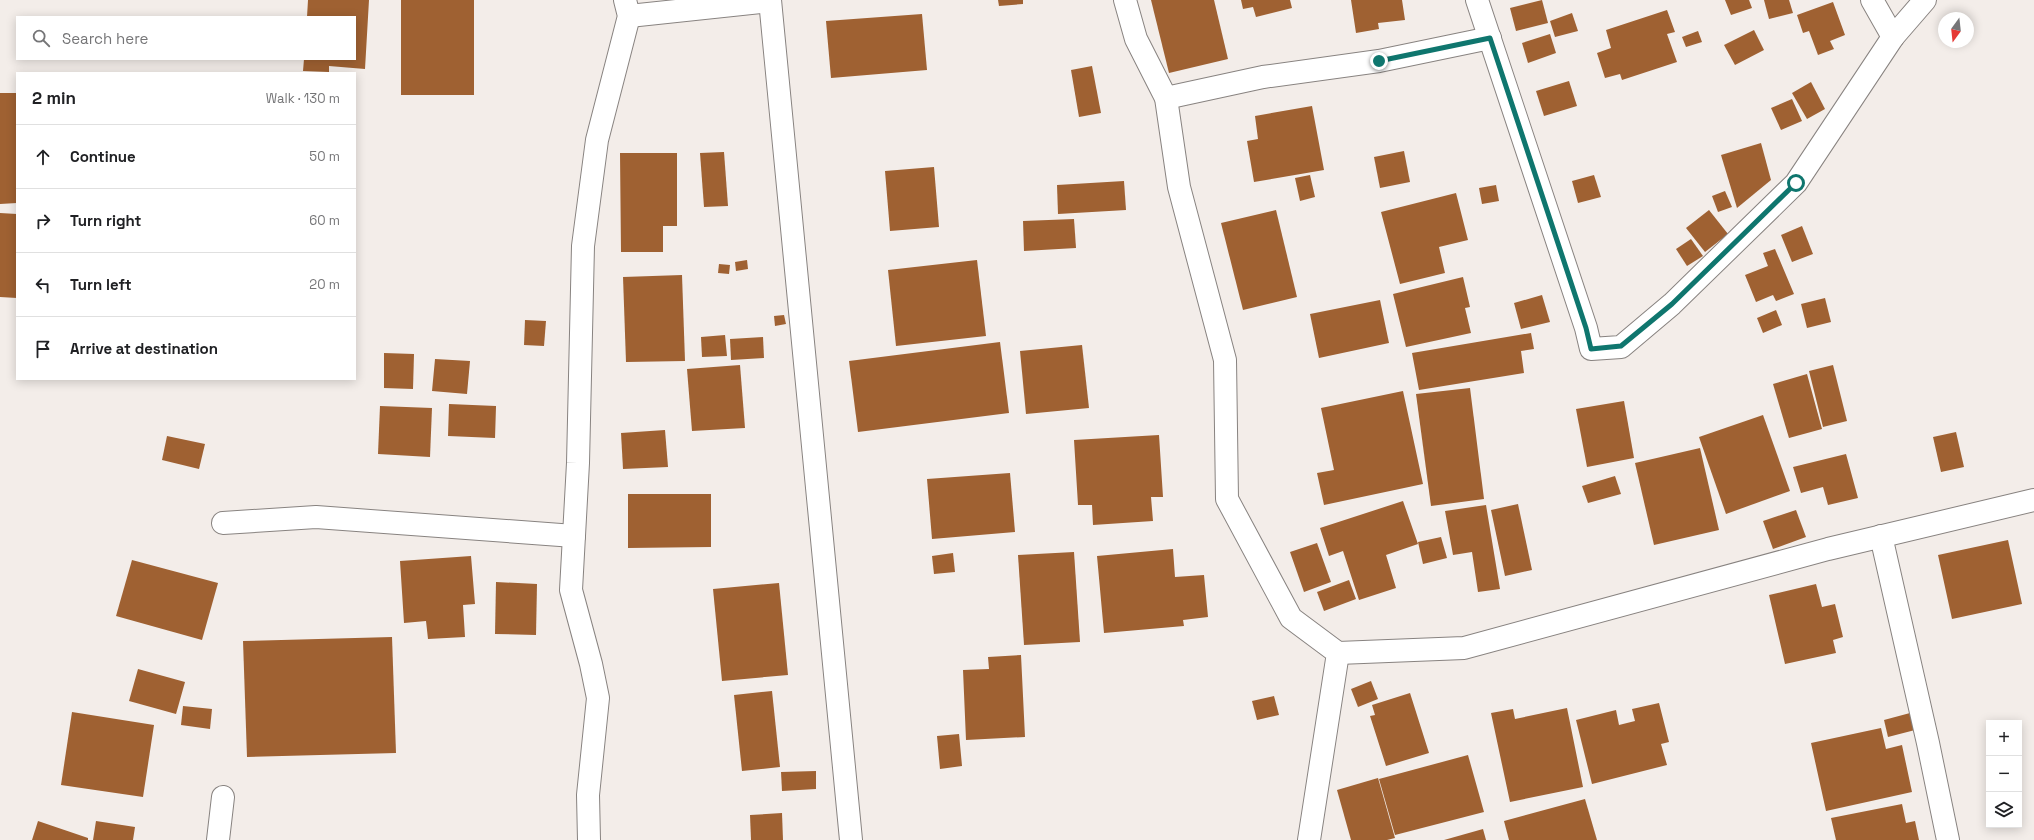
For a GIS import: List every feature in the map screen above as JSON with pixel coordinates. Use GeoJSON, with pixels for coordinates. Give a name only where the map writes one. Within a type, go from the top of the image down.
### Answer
{"type":"FeatureCollection","features":[{"type":"Feature","properties":{"kind":"street"},"geometry":{"type":"LineString","coordinates":[[1125,0],[1136,39],[1166,98],[1179,187],[1225,360],[1227,499],[1291,618],[1338,653],[1464,648],[1881,536],[2034,500]]}},
{"type":"Feature","properties":{"kind":"street"},"geometry":{"type":"LineString","coordinates":[[1477,0],[1586,328],[1591,349],[1621,346],[1672,304],[1796,183],[1893,37],[1925,0]]}},
{"type":"Feature","properties":{"kind":"street"},"geometry":{"type":"LineString","coordinates":[[1872,0],[1893,37]]}},
{"type":"Feature","properties":{"kind":"street"},"geometry":{"type":"LineString","coordinates":[[589,840],[588,795],[598,698],[591,664],[571,590],[578,463],[583,246],[597,140],[627,8],[770,1],[851,840]]}},
{"type":"Feature","properties":{"kind":"street"},"geometry":{"type":"LineString","coordinates":[[1166,98],[1263,77],[1379,61],[1490,38]]}},
{"type":"Feature","properties":{"kind":"street"},"geometry":{"type":"LineString","coordinates":[[223,523],[316,517],[574,536]]}},
{"type":"Feature","properties":{"kind":"street"},"geometry":{"type":"LineString","coordinates":[[1881,536],[1928,743],[1948,840]]}},
{"type":"Feature","properties":{"kind":"street"},"geometry":{"type":"LineString","coordinates":[[1309,840],[1338,653]]}},
{"type":"Feature","properties":{"kind":"street"},"geometry":{"type":"LineString","coordinates":[[218,840],[223,797]]}},
{"type":"Feature","properties":{"kind":"building"},"geometry":{"type":"Polygon","coordinates":[[[308,0],[369,0],[365,69],[329,66],[329,72],[303,71],[304,60],[356,60],[356,16],[307,16],[308,0]]]}},
{"type":"Feature","properties":{"kind":"building"},"geometry":{"type":"Polygon","coordinates":[[[401,0],[474,0],[474,95],[401,95],[401,0]]]}},
{"type":"Feature","properties":{"kind":"building"},"geometry":{"type":"Polygon","coordinates":[[[998,0],[1023,0],[1023,4],[999,6],[998,0]]]}},
{"type":"Feature","properties":{"kind":"building"},"geometry":{"type":"Polygon","coordinates":[[[1151,0],[1214,0],[1228,59],[1169,73],[1151,0]]]}},
{"type":"Feature","properties":{"kind":"building"},"geometry":{"type":"Polygon","coordinates":[[[1241,0],[1290,0],[1292,8],[1256,17],[1253,7],[1243,9],[1241,0]]]}},
{"type":"Feature","properties":{"kind":"building"},"geometry":{"type":"Polygon","coordinates":[[[1351,0],[1402,0],[1405,20],[1378,23],[1379,29],[1356,33],[1351,0]]]}},
{"type":"Feature","properties":{"kind":"building"},"geometry":{"type":"Polygon","coordinates":[[[1542,0],[1548,23],[1516,31],[1510,8],[1542,0]]]}},
{"type":"Feature","properties":{"kind":"building"},"geometry":{"type":"Polygon","coordinates":[[[1725,0],[1749,0],[1752,8],[1731,15],[1725,0]]]}},
{"type":"Feature","properties":{"kind":"building"},"geometry":{"type":"Polygon","coordinates":[[[1764,0],[1789,0],[1793,13],[1769,19],[1764,0]]]}},
{"type":"Feature","properties":{"kind":"building"},"geometry":{"type":"Polygon","coordinates":[[[1833,2],[1845,35],[1830,41],[1834,49],[1818,55],[1809,31],[1803,33],[1797,15],[1833,2]]]}},
{"type":"Feature","properties":{"kind":"building"},"geometry":{"type":"Polygon","coordinates":[[[1667,10],[1675,32],[1667,34],[1677,62],[1622,80],[1620,74],[1605,78],[1597,53],[1611,48],[1606,30],[1667,10]]]}},
{"type":"Feature","properties":{"kind":"building"},"geometry":{"type":"Polygon","coordinates":[[[1572,13],[1578,31],[1555,37],[1550,21],[1572,13]]]}},
{"type":"Feature","properties":{"kind":"building"},"geometry":{"type":"Polygon","coordinates":[[[922,14],[927,70],[831,78],[826,21],[922,14]]]}},
{"type":"Feature","properties":{"kind":"building"},"geometry":{"type":"Polygon","coordinates":[[[1754,30],[1764,50],[1735,65],[1724,45],[1754,30]]]}},
{"type":"Feature","properties":{"kind":"building"},"geometry":{"type":"Polygon","coordinates":[[[1698,31],[1702,42],[1686,47],[1682,37],[1698,31]]]}},
{"type":"Feature","properties":{"kind":"building"},"geometry":{"type":"Polygon","coordinates":[[[1550,34],[1556,53],[1528,63],[1522,43],[1550,34]]]}},
{"type":"Feature","properties":{"kind":"building"},"geometry":{"type":"Polygon","coordinates":[[[1092,66],[1101,113],[1079,117],[1071,70],[1092,66]]]}},
{"type":"Feature","properties":{"kind":"building"},"geometry":{"type":"Polygon","coordinates":[[[1569,81],[1577,106],[1544,116],[1536,91],[1569,81]]]}},
{"type":"Feature","properties":{"kind":"building"},"geometry":{"type":"Polygon","coordinates":[[[1811,82],[1825,109],[1807,119],[1792,93],[1811,82]]]}},
{"type":"Feature","properties":{"kind":"building"},"geometry":{"type":"Polygon","coordinates":[[[0,93],[16,93],[16,203],[0,204],[0,93]]]}},
{"type":"Feature","properties":{"kind":"building"},"geometry":{"type":"Polygon","coordinates":[[[1792,99],[1802,121],[1781,130],[1771,108],[1792,99]]]}},
{"type":"Feature","properties":{"kind":"building"},"geometry":{"type":"Polygon","coordinates":[[[1312,106],[1324,170],[1254,182],[1247,141],[1258,139],[1255,116],[1312,106]]]}},
{"type":"Feature","properties":{"kind":"building"},"geometry":{"type":"Polygon","coordinates":[[[1761,143],[1771,180],[1737,208],[1721,155],[1761,143]]]}},
{"type":"Feature","properties":{"kind":"building"},"geometry":{"type":"Polygon","coordinates":[[[1404,151],[1410,182],[1380,188],[1374,157],[1404,151]]]}},
{"type":"Feature","properties":{"kind":"building"},"geometry":{"type":"Polygon","coordinates":[[[724,152],[728,206],[704,207],[700,153],[724,152]]]}},
{"type":"Feature","properties":{"kind":"building"},"geometry":{"type":"Polygon","coordinates":[[[620,153],[677,153],[677,226],[663,226],[663,252],[621,252],[620,153]]]}},
{"type":"Feature","properties":{"kind":"building"},"geometry":{"type":"Polygon","coordinates":[[[934,167],[939,227],[890,231],[885,171],[934,167]]]}},
{"type":"Feature","properties":{"kind":"building"},"geometry":{"type":"Polygon","coordinates":[[[1310,175],[1315,197],[1300,201],[1295,178],[1310,175]]]}},
{"type":"Feature","properties":{"kind":"building"},"geometry":{"type":"Polygon","coordinates":[[[1594,175],[1601,197],[1578,203],[1572,181],[1594,175]]]}},
{"type":"Feature","properties":{"kind":"building"},"geometry":{"type":"Polygon","coordinates":[[[1124,181],[1126,210],[1058,214],[1057,185],[1124,181]]]}},
{"type":"Feature","properties":{"kind":"building"},"geometry":{"type":"Polygon","coordinates":[[[1496,185],[1499,201],[1482,204],[1479,188],[1496,185]]]}},
{"type":"Feature","properties":{"kind":"building"},"geometry":{"type":"Polygon","coordinates":[[[1725,191],[1732,207],[1718,212],[1712,196],[1725,191]]]}},
{"type":"Feature","properties":{"kind":"building"},"geometry":{"type":"Polygon","coordinates":[[[1456,193],[1468,240],[1439,247],[1445,273],[1400,284],[1381,212],[1456,193]]]}},
{"type":"Feature","properties":{"kind":"building"},"geometry":{"type":"Polygon","coordinates":[[[1276,210],[1297,297],[1243,310],[1221,223],[1276,210]]]}},
{"type":"Feature","properties":{"kind":"building"},"geometry":{"type":"Polygon","coordinates":[[[1709,210],[1728,234],[1705,252],[1686,228],[1709,210]]]}},
{"type":"Feature","properties":{"kind":"building"},"geometry":{"type":"Polygon","coordinates":[[[0,213],[16,214],[16,298],[0,297],[0,213]]]}},
{"type":"Feature","properties":{"kind":"building"},"geometry":{"type":"Polygon","coordinates":[[[1074,219],[1076,248],[1024,251],[1023,221],[1074,219]]]}},
{"type":"Feature","properties":{"kind":"building"},"geometry":{"type":"Polygon","coordinates":[[[1802,226],[1813,254],[1792,262],[1781,235],[1802,226]]]}},
{"type":"Feature","properties":{"kind":"building"},"geometry":{"type":"Polygon","coordinates":[[[1691,239],[1703,256],[1687,266],[1676,249],[1691,239]]]}},
{"type":"Feature","properties":{"kind":"building"},"geometry":{"type":"Polygon","coordinates":[[[1775,249],[1794,294],[1776,301],[1773,295],[1756,302],[1745,275],[1768,266],[1763,253],[1775,249]]]}},
{"type":"Feature","properties":{"kind":"building"},"geometry":{"type":"Polygon","coordinates":[[[747,260],[748,269],[736,271],[735,262],[747,260]]]}},
{"type":"Feature","properties":{"kind":"building"},"geometry":{"type":"Polygon","coordinates":[[[977,260],[986,336],[896,346],[888,270],[977,260]]]}},
{"type":"Feature","properties":{"kind":"building"},"geometry":{"type":"Polygon","coordinates":[[[719,264],[730,265],[729,274],[718,273],[719,264]]]}},
{"type":"Feature","properties":{"kind":"building"},"geometry":{"type":"Polygon","coordinates":[[[682,275],[685,361],[626,362],[623,277],[682,275]]]}},
{"type":"Feature","properties":{"kind":"building"},"geometry":{"type":"Polygon","coordinates":[[[1463,277],[1470,307],[1465,308],[1471,333],[1406,347],[1393,294],[1463,277]]]}},
{"type":"Feature","properties":{"kind":"building"},"geometry":{"type":"Polygon","coordinates":[[[1542,295],[1550,322],[1521,329],[1514,303],[1542,295]]]}},
{"type":"Feature","properties":{"kind":"building"},"geometry":{"type":"Polygon","coordinates":[[[1825,298],[1831,322],[1807,328],[1801,304],[1825,298]]]}},
{"type":"Feature","properties":{"kind":"building"},"geometry":{"type":"Polygon","coordinates":[[[1380,300],[1389,343],[1319,358],[1310,314],[1380,300]]]}},
{"type":"Feature","properties":{"kind":"building"},"geometry":{"type":"Polygon","coordinates":[[[1776,310],[1782,325],[1763,333],[1757,318],[1776,310]]]}},
{"type":"Feature","properties":{"kind":"building"},"geometry":{"type":"Polygon","coordinates":[[[784,315],[786,324],[775,326],[774,316],[784,315]]]}},
{"type":"Feature","properties":{"kind":"building"},"geometry":{"type":"Polygon","coordinates":[[[525,320],[546,321],[544,346],[524,345],[525,320]]]}},
{"type":"Feature","properties":{"kind":"building"},"geometry":{"type":"Polygon","coordinates":[[[1531,333],[1534,349],[1521,351],[1524,373],[1419,390],[1412,353],[1531,333]]]}},
{"type":"Feature","properties":{"kind":"building"},"geometry":{"type":"Polygon","coordinates":[[[725,335],[727,356],[702,357],[701,337],[725,335]]]}},
{"type":"Feature","properties":{"kind":"building"},"geometry":{"type":"Polygon","coordinates":[[[763,337],[764,358],[731,360],[730,339],[763,337]]]}},
{"type":"Feature","properties":{"kind":"building"},"geometry":{"type":"Polygon","coordinates":[[[1000,342],[1009,413],[858,432],[849,361],[1000,342]]]}},
{"type":"Feature","properties":{"kind":"building"},"geometry":{"type":"Polygon","coordinates":[[[1082,345],[1089,408],[1026,414],[1020,351],[1082,345]]]}},
{"type":"Feature","properties":{"kind":"building"},"geometry":{"type":"Polygon","coordinates":[[[384,353],[414,354],[413,389],[384,388],[384,353]]]}},
{"type":"Feature","properties":{"kind":"building"},"geometry":{"type":"Polygon","coordinates":[[[435,359],[470,361],[467,394],[432,391],[435,359]]]}},
{"type":"Feature","properties":{"kind":"building"},"geometry":{"type":"Polygon","coordinates":[[[740,365],[745,428],[692,431],[687,369],[740,365]]]}},
{"type":"Feature","properties":{"kind":"building"},"geometry":{"type":"Polygon","coordinates":[[[1833,365],[1847,421],[1823,427],[1809,371],[1833,365]]]}},
{"type":"Feature","properties":{"kind":"building"},"geometry":{"type":"Polygon","coordinates":[[[1807,374],[1822,429],[1789,438],[1773,384],[1807,374]]]}},
{"type":"Feature","properties":{"kind":"building"},"geometry":{"type":"Polygon","coordinates":[[[1470,388],[1484,499],[1431,506],[1416,394],[1470,388]]]}},
{"type":"Feature","properties":{"kind":"building"},"geometry":{"type":"Polygon","coordinates":[[[1403,391],[1423,484],[1324,505],[1317,473],[1334,470],[1321,408],[1403,391]]]}},
{"type":"Feature","properties":{"kind":"building"},"geometry":{"type":"Polygon","coordinates":[[[1624,401],[1634,458],[1587,467],[1576,409],[1624,401]]]}},
{"type":"Feature","properties":{"kind":"building"},"geometry":{"type":"Polygon","coordinates":[[[449,404],[496,406],[495,438],[448,436],[449,404]]]}},
{"type":"Feature","properties":{"kind":"building"},"geometry":{"type":"Polygon","coordinates":[[[380,406],[432,408],[430,457],[378,454],[380,406]]]}},
{"type":"Feature","properties":{"kind":"building"},"geometry":{"type":"Polygon","coordinates":[[[1763,415],[1790,491],[1726,514],[1699,437],[1763,415]]]}},
{"type":"Feature","properties":{"kind":"building"},"geometry":{"type":"Polygon","coordinates":[[[665,430],[668,467],[623,469],[621,433],[665,430]]]}},
{"type":"Feature","properties":{"kind":"building"},"geometry":{"type":"Polygon","coordinates":[[[1956,432],[1964,467],[1941,472],[1933,437],[1956,432]]]}},
{"type":"Feature","properties":{"kind":"building"},"geometry":{"type":"Polygon","coordinates":[[[1159,435],[1163,497],[1151,497],[1153,521],[1093,525],[1092,505],[1078,505],[1074,440],[1159,435]]]}},
{"type":"Feature","properties":{"kind":"building"},"geometry":{"type":"Polygon","coordinates":[[[167,436],[205,444],[199,469],[162,460],[167,436]]]}},
{"type":"Feature","properties":{"kind":"building"},"geometry":{"type":"Polygon","coordinates":[[[1700,448],[1719,530],[1654,545],[1635,463],[1700,448]]]}},
{"type":"Feature","properties":{"kind":"building"},"geometry":{"type":"Polygon","coordinates":[[[1846,454],[1858,498],[1828,505],[1823,487],[1801,493],[1793,467],[1846,454]]]}},
{"type":"Feature","properties":{"kind":"building"},"geometry":{"type":"Polygon","coordinates":[[[1010,473],[1015,532],[932,539],[927,479],[1010,473]]]}},
{"type":"Feature","properties":{"kind":"building"},"geometry":{"type":"Polygon","coordinates":[[[1615,476],[1621,494],[1588,503],[1582,486],[1615,476]]]}},
{"type":"Feature","properties":{"kind":"building"},"geometry":{"type":"Polygon","coordinates":[[[628,494],[711,494],[711,547],[628,548],[628,494]]]}},
{"type":"Feature","properties":{"kind":"building"},"geometry":{"type":"Polygon","coordinates":[[[1403,501],[1418,544],[1386,555],[1396,588],[1359,600],[1343,551],[1329,556],[1320,528],[1403,501]]]}},
{"type":"Feature","properties":{"kind":"building"},"geometry":{"type":"Polygon","coordinates":[[[1518,504],[1532,570],[1505,576],[1491,510],[1518,504]]]}},
{"type":"Feature","properties":{"kind":"building"},"geometry":{"type":"Polygon","coordinates":[[[1486,505],[1500,589],[1478,592],[1472,552],[1453,555],[1445,511],[1486,505]]]}},
{"type":"Feature","properties":{"kind":"building"},"geometry":{"type":"Polygon","coordinates":[[[1796,510],[1806,537],[1773,549],[1763,521],[1796,510]]]}},
{"type":"Feature","properties":{"kind":"building"},"geometry":{"type":"Polygon","coordinates":[[[1441,537],[1447,558],[1423,564],[1418,542],[1441,537]]]}},
{"type":"Feature","properties":{"kind":"building"},"geometry":{"type":"Polygon","coordinates":[[[2008,540],[2022,604],[1952,619],[1938,555],[2008,540]]]}},
{"type":"Feature","properties":{"kind":"building"},"geometry":{"type":"Polygon","coordinates":[[[1317,543],[1331,582],[1304,592],[1290,552],[1317,543]]]}},
{"type":"Feature","properties":{"kind":"building"},"geometry":{"type":"Polygon","coordinates":[[[1173,549],[1175,577],[1204,575],[1208,617],[1183,620],[1184,626],[1104,633],[1097,556],[1173,549]]]}},
{"type":"Feature","properties":{"kind":"building"},"geometry":{"type":"Polygon","coordinates":[[[1074,552],[1080,642],[1024,645],[1018,555],[1074,552]]]}},
{"type":"Feature","properties":{"kind":"building"},"geometry":{"type":"Polygon","coordinates":[[[953,553],[955,572],[934,574],[932,556],[953,553]]]}},
{"type":"Feature","properties":{"kind":"building"},"geometry":{"type":"Polygon","coordinates":[[[471,556],[475,604],[463,605],[465,637],[428,639],[426,621],[404,623],[400,561],[471,556]]]}},
{"type":"Feature","properties":{"kind":"building"},"geometry":{"type":"Polygon","coordinates":[[[132,560],[218,583],[202,640],[116,616],[132,560]]]}},
{"type":"Feature","properties":{"kind":"building"},"geometry":{"type":"Polygon","coordinates":[[[1349,580],[1356,599],[1324,611],[1317,592],[1349,580]]]}},
{"type":"Feature","properties":{"kind":"building"},"geometry":{"type":"Polygon","coordinates":[[[496,582],[537,584],[536,635],[495,634],[496,582]]]}},
{"type":"Feature","properties":{"kind":"building"},"geometry":{"type":"Polygon","coordinates":[[[779,583],[788,675],[722,681],[713,589],[779,583]]]}},
{"type":"Feature","properties":{"kind":"building"},"geometry":{"type":"Polygon","coordinates":[[[1816,584],[1822,607],[1835,604],[1843,637],[1833,640],[1836,653],[1785,664],[1769,595],[1816,584]]]}},
{"type":"Feature","properties":{"kind":"building"},"geometry":{"type":"Polygon","coordinates":[[[392,637],[396,753],[247,757],[243,641],[392,637]]]}},
{"type":"Feature","properties":{"kind":"building"},"geometry":{"type":"Polygon","coordinates":[[[1021,655],[1025,737],[966,740],[963,670],[989,669],[988,657],[1021,655]]]}},
{"type":"Feature","properties":{"kind":"building"},"geometry":{"type":"Polygon","coordinates":[[[138,669],[185,682],[176,714],[129,701],[138,669]]]}},
{"type":"Feature","properties":{"kind":"building"},"geometry":{"type":"Polygon","coordinates":[[[1371,681],[1378,699],[1358,707],[1351,689],[1371,681]]]}},
{"type":"Feature","properties":{"kind":"building"},"geometry":{"type":"Polygon","coordinates":[[[772,691],[780,767],[742,771],[734,695],[772,691]]]}},
{"type":"Feature","properties":{"kind":"building"},"geometry":{"type":"Polygon","coordinates":[[[1410,693],[1429,753],[1386,766],[1370,716],[1375,715],[1372,705],[1410,693]]]}},
{"type":"Feature","properties":{"kind":"building"},"geometry":{"type":"Polygon","coordinates":[[[1274,696],[1279,715],[1257,720],[1252,701],[1274,696]]]}},
{"type":"Feature","properties":{"kind":"building"},"geometry":{"type":"Polygon","coordinates":[[[1659,703],[1669,742],[1661,744],[1667,765],[1592,784],[1576,720],[1616,710],[1619,725],[1635,721],[1632,709],[1659,703]]]}},
{"type":"Feature","properties":{"kind":"building"},"geometry":{"type":"Polygon","coordinates":[[[183,706],[212,709],[210,729],[181,725],[183,706]]]}},
{"type":"Feature","properties":{"kind":"building"},"geometry":{"type":"Polygon","coordinates":[[[1567,708],[1583,787],[1510,802],[1491,713],[1513,709],[1515,719],[1567,708]]]}},
{"type":"Feature","properties":{"kind":"building"},"geometry":{"type":"Polygon","coordinates":[[[72,712],[154,725],[143,797],[61,785],[72,712]]]}},
{"type":"Feature","properties":{"kind":"building"},"geometry":{"type":"Polygon","coordinates":[[[1910,713],[1915,730],[1888,737],[1884,720],[1910,713]]]}},
{"type":"Feature","properties":{"kind":"building"},"geometry":{"type":"Polygon","coordinates":[[[1881,728],[1886,749],[1902,745],[1912,792],[1826,811],[1811,743],[1881,728]]]}},
{"type":"Feature","properties":{"kind":"building"},"geometry":{"type":"Polygon","coordinates":[[[959,734],[962,766],[940,769],[937,736],[959,734]]]}},
{"type":"Feature","properties":{"kind":"building"},"geometry":{"type":"Polygon","coordinates":[[[1468,755],[1484,812],[1395,835],[1379,779],[1468,755]]]}},
{"type":"Feature","properties":{"kind":"building"},"geometry":{"type":"Polygon","coordinates":[[[816,771],[816,789],[782,791],[781,772],[816,771]]]}},
{"type":"Feature","properties":{"kind":"building"},"geometry":{"type":"Polygon","coordinates":[[[1378,778],[1395,838],[1387,840],[1351,840],[1337,790],[1378,778]]]}},
{"type":"Feature","properties":{"kind":"building"},"geometry":{"type":"Polygon","coordinates":[[[1585,799],[1597,840],[1509,840],[1504,821],[1585,799]]]}},
{"type":"Feature","properties":{"kind":"building"},"geometry":{"type":"Polygon","coordinates":[[[1902,804],[1906,823],[1915,821],[1919,840],[1836,840],[1831,818],[1902,804]]]}},
{"type":"Feature","properties":{"kind":"building"},"geometry":{"type":"Polygon","coordinates":[[[782,813],[783,840],[751,840],[750,815],[782,813]]]}},
{"type":"Feature","properties":{"kind":"building"},"geometry":{"type":"Polygon","coordinates":[[[38,821],[88,838],[88,840],[32,840],[38,821]]]}},
{"type":"Feature","properties":{"kind":"building"},"geometry":{"type":"Polygon","coordinates":[[[96,821],[135,827],[133,840],[93,840],[96,821]]]}},
{"type":"Feature","properties":{"kind":"building"},"geometry":{"type":"Polygon","coordinates":[[[1483,829],[1486,840],[1444,840],[1483,829]]]}},
{"type":"Feature","properties":{"kind":"route"},"geometry":{"type":"LineString","coordinates":[[1379,61],[1490,38],[1586,328],[1591,349],[1621,346],[1672,304],[1796,183]]}}]}
